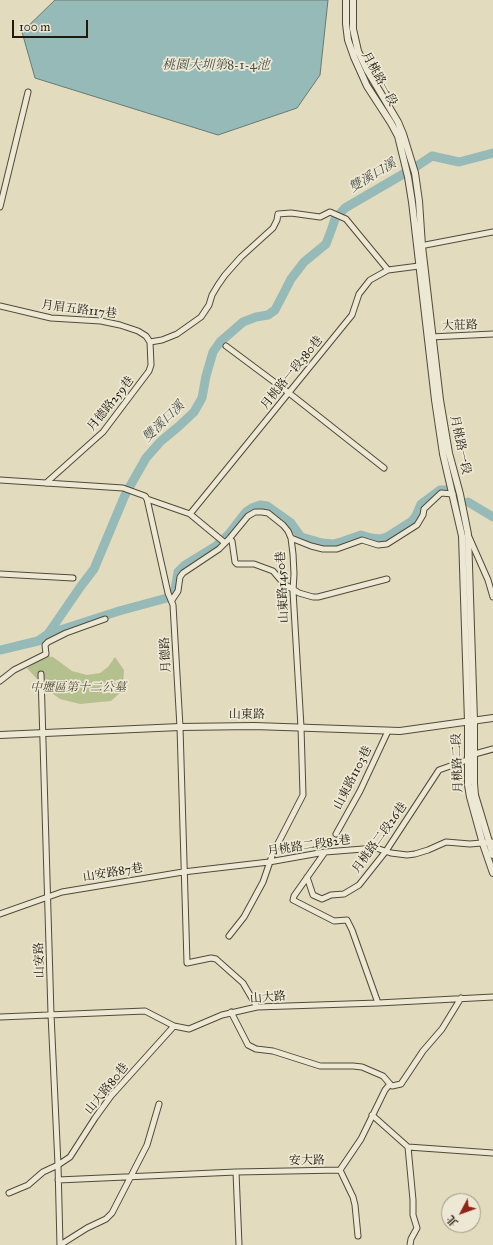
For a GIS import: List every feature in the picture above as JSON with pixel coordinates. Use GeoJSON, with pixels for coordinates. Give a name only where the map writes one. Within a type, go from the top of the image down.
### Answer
{"type":"FeatureCollection","features":[{"type":"Feature","properties":{"kind":"street","name":"月桃路一段"},"geometry":{"type":"LineString","coordinates":[[346,0],[348,40],[367,86],[398,136],[408,177],[419,246],[443,454],[465,535]]}},
{"type":"Feature","properties":{"kind":"street","name":"月桃路一段"},"geometry":{"type":"LineString","coordinates":[[353,0],[353,29],[358,51],[367,70],[404,134],[415,173],[419,201],[419,266],[430,337]]}},
{"type":"Feature","properties":{"kind":"street"},"geometry":{"type":"LineString","coordinates":[[0,206],[28,92]]}},
{"type":"Feature","properties":{"kind":"street"},"geometry":{"type":"LineString","coordinates":[[379,104],[383,96]]}},
{"type":"Feature","properties":{"kind":"street"},"geometry":{"type":"LineString","coordinates":[[150,342],[162,340],[177,334],[201,317],[209,305],[212,295],[225,275],[241,257],[273,228],[278,214],[291,213],[320,218],[330,212],[346,219],[388,270]]}},
{"type":"Feature","properties":{"kind":"street"},"geometry":{"type":"LineString","coordinates":[[419,246],[493,232]]}},
{"type":"Feature","properties":{"kind":"street","name":"月桃路一段380巷"},"geometry":{"type":"LineString","coordinates":[[190,514],[352,315],[359,294],[370,280],[388,270],[419,266]]}},
{"type":"Feature","properties":{"kind":"street","name":"月眉五路117巷"},"geometry":{"type":"LineString","coordinates":[[0,306],[51,318],[101,321],[120,325],[138,331],[146,336],[150,342]]}},
{"type":"Feature","properties":{"kind":"street","name":"大莊路"},"geometry":{"type":"LineString","coordinates":[[430,337],[493,334]]}},
{"type":"Feature","properties":{"kind":"street","name":"月德路259巷"},"geometry":{"type":"LineString","coordinates":[[46,483],[103,432],[149,371],[151,365],[150,342]]}},
{"type":"Feature","properties":{"kind":"street"},"geometry":{"type":"LineString","coordinates":[[226,346],[289,393],[384,468]]}},
{"type":"Feature","properties":{"kind":"street","name":"月桃路一段"},"geometry":{"type":"LineString","coordinates":[[437,400],[448,453],[460,494],[465,535],[471,721]]}},
{"type":"Feature","properties":{"kind":"street"},"geometry":{"type":"LineString","coordinates":[[0,480],[123,488],[145,496],[147,499],[190,514],[225,543]]}},
{"type":"Feature","properties":{"kind":"street"},"geometry":{"type":"LineString","coordinates":[[291,538],[322,549],[337,549],[362,540],[378,545],[387,544],[417,525],[423,515],[424,509],[441,493],[453,494]]}},
{"type":"Feature","properties":{"kind":"street","name":"月德路"},"geometry":{"type":"LineString","coordinates":[[147,499],[168,593],[172,600],[173,606],[180,727],[183,872],[187,963],[211,958],[216,959],[243,983],[257,1007]]}},
{"type":"Feature","properties":{"kind":"street","name":"山東路1450巷"},"geometry":{"type":"LineString","coordinates":[[172,600],[178,591],[180,577],[219,549],[248,516],[255,512],[268,513],[284,525],[288,531],[291,538],[294,574],[293,591],[301,727],[303,795],[269,862],[262,882],[244,918],[229,936]]}},
{"type":"Feature","properties":{"kind":"street"},"geometry":{"type":"LineString","coordinates":[[465,535],[488,580],[493,597]]}},
{"type":"Feature","properties":{"kind":"street"},"geometry":{"type":"LineString","coordinates":[[229,539],[232,541],[235,562],[237,564],[254,564],[273,571],[284,584],[293,591],[308,596],[318,597],[387,579]]}},
{"type":"Feature","properties":{"kind":"street"},"geometry":{"type":"LineString","coordinates":[[0,574],[73,578]]}},
{"type":"Feature","properties":{"kind":"street"},"geometry":{"type":"LineString","coordinates":[[0,681],[14,670],[46,654],[45,645],[48,642],[66,633],[105,619]]}},
{"type":"Feature","properties":{"kind":"street","name":"山安路"},"geometry":{"type":"LineString","coordinates":[[40,674],[60,1245]]}},
{"type":"Feature","properties":{"kind":"street","name":"山東路"},"geometry":{"type":"LineString","coordinates":[[0,734],[180,727],[254,726],[388,731],[411,730],[493,718]]}},
{"type":"Feature","properties":{"kind":"street","name":"月桃路二段"},"geometry":{"type":"LineString","coordinates":[[471,721],[468,785],[470,797],[493,855]]}},
{"type":"Feature","properties":{"kind":"street","name":"山東路1103巷"},"geometry":{"type":"LineString","coordinates":[[336,834],[360,791],[388,731]]}},
{"type":"Feature","properties":{"kind":"street","name":"月桃路二段26巷"},"geometry":{"type":"LineString","coordinates":[[307,877],[313,895],[322,898],[331,895],[344,894],[359,885],[386,851],[439,770],[469,757],[493,749]]}},
{"type":"Feature","properties":{"kind":"street","name":"月桃路二段82巷"},"geometry":{"type":"LineString","coordinates":[[183,872],[269,862],[325,852],[376,848],[391,853],[408,855],[428,850],[446,842],[470,844],[488,843]]}},
{"type":"Feature","properties":{"kind":"street","name":"月桃路二段"},"geometry":{"type":"LineString","coordinates":[[488,843],[493,873]]}},
{"type":"Feature","properties":{"kind":"street"},"geometry":{"type":"LineString","coordinates":[[325,852],[294,896],[293,900],[334,921],[347,920],[378,1003]]}},
{"type":"Feature","properties":{"kind":"street","name":"山安路87巷"},"geometry":{"type":"LineString","coordinates":[[0,914],[62,892],[183,872]]}},
{"type":"Feature","properties":{"kind":"street","name":"山大路"},"geometry":{"type":"LineString","coordinates":[[0,1017],[145,1010],[174,1026],[189,1029],[231,1012],[257,1007],[493,997]]}},
{"type":"Feature","properties":{"kind":"street"},"geometry":{"type":"LineString","coordinates":[[231,1012],[248,1045],[256,1049],[273,1051],[320,1066],[362,1067],[383,1076],[392,1086],[401,1084],[423,1051],[442,1029],[461,998]]}},
{"type":"Feature","properties":{"kind":"street","name":"山大路80巷"},"geometry":{"type":"LineString","coordinates":[[9,1193],[28,1184],[43,1172],[58,1166],[70,1157],[111,1096],[174,1026]]}},
{"type":"Feature","properties":{"kind":"street","name":"安大路"},"geometry":{"type":"LineString","coordinates":[[58,1180],[236,1172],[340,1170],[361,1139],[385,1090],[390,1084]]}},
{"type":"Feature","properties":{"kind":"street"},"geometry":{"type":"LineString","coordinates":[[60,1245],[87,1228],[106,1219],[112,1213],[147,1145],[159,1104]]}},
{"type":"Feature","properties":{"kind":"street"},"geometry":{"type":"LineString","coordinates":[[372,1115],[408,1147],[493,1152]]}},
{"type":"Feature","properties":{"kind":"street"},"geometry":{"type":"LineString","coordinates":[[408,1147],[414,1200],[413,1215],[417,1228],[411,1239],[410,1245]]}},
{"type":"Feature","properties":{"kind":"street"},"geometry":{"type":"LineString","coordinates":[[340,1170],[353,1197],[358,1236]]}},
{"type":"Feature","properties":{"kind":"street"},"geometry":{"type":"LineString","coordinates":[[236,1172],[239,1245]]}},
{"type":"Feature","properties":{"kind":"green space","name":"中壢區第十二公墓"},"geometry":{"type":"Polygon","coordinates":[[[47,656],[53,657],[72,671],[87,675],[100,673],[108,667],[115,657],[124,670],[123,690],[111,701],[80,704],[60,699],[44,687],[27,668],[47,656]]]}},
{"type":"Feature","properties":{"kind":"water","name":"桃園大圳第8-1-4池"},"geometry":{"type":"Polygon","coordinates":[[[55,0],[328,0],[320,75],[297,108],[218,135],[35,78],[22,32],[55,0]]]}},
{"type":"Feature","properties":{"kind":"waterway","name":"雙溪口溪"},"geometry":{"type":"LineString","coordinates":[[0,650],[38,641],[48,634],[94,569],[125,495],[146,458],[161,441],[194,412],[202,398],[206,376],[213,352],[220,342],[243,322],[256,317],[268,315],[275,310],[291,279],[304,262],[326,244],[335,219],[345,208],[432,156],[459,162],[493,153]]}},
{"type":"Feature","properties":{"kind":"waterway"},"geometry":{"type":"LineString","coordinates":[[48,634],[119,611],[167,598],[175,590],[178,572],[185,565],[216,546],[229,534],[246,512],[260,505],[267,506],[291,523],[301,537],[322,543],[333,544],[361,535],[380,539],[387,537],[412,521],[421,504],[440,490],[448,490]]}},
{"type":"Feature","properties":{"kind":"waterway"},"geometry":{"type":"LineString","coordinates":[[468,502],[493,517]]}}]}
